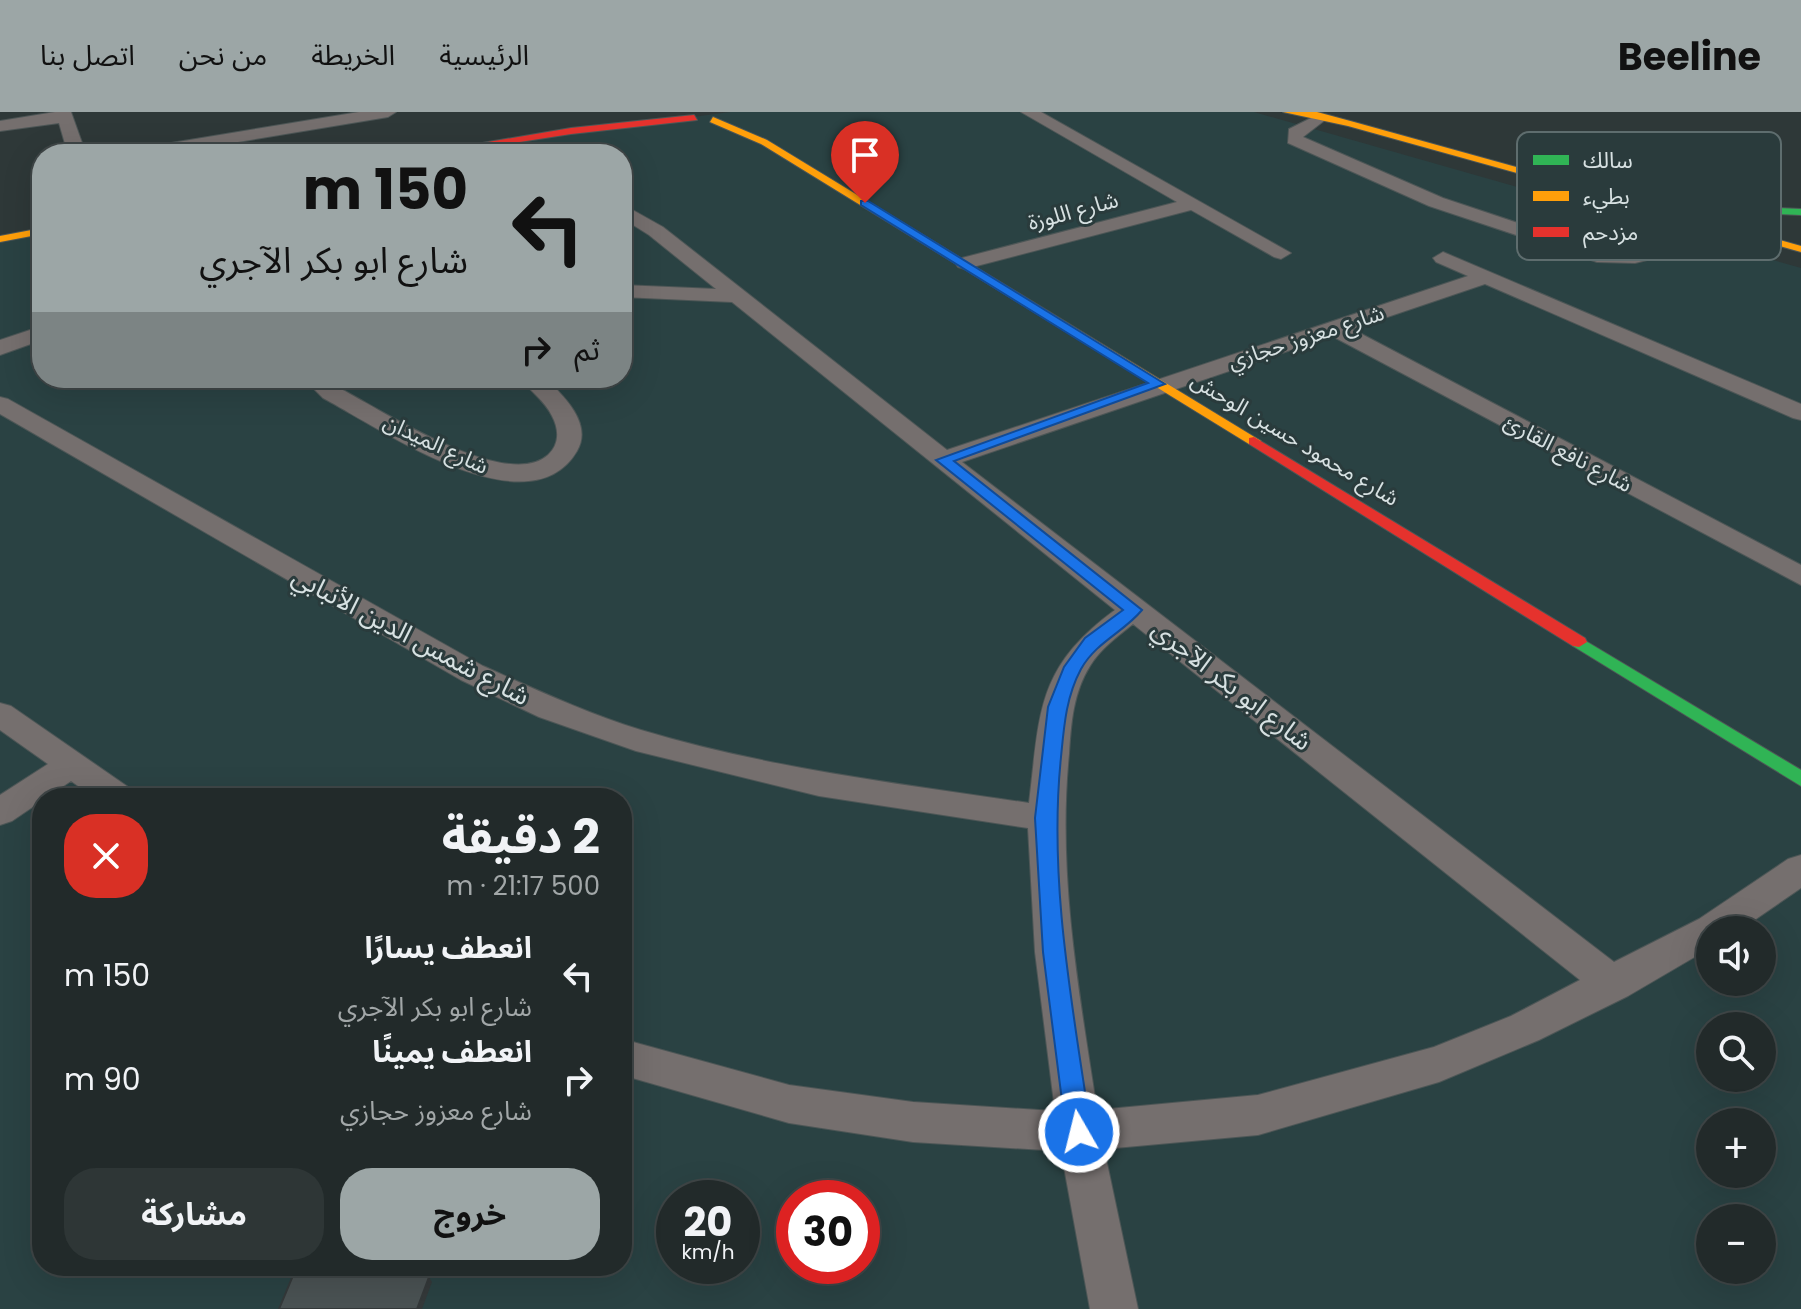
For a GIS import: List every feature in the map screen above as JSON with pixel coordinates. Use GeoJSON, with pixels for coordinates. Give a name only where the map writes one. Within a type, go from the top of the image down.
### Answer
{"type":"FeatureCollection","features":[{"type":"Feature","properties":{"kind":"main road"},"geometry":{"type":"LineString","coordinates":[[465,144],[660,112]]}},
{"type":"Feature","properties":{"kind":"main road"},"geometry":{"type":"LineString","coordinates":[[1287,112],[1351,124],[1517,173]]}},
{"type":"Feature","properties":{"kind":"main road"},"geometry":{"type":"LineString","coordinates":[[1336,112],[1517,160]]}},
{"type":"Feature","properties":{"kind":"main road"},"geometry":{"type":"LineString","coordinates":[[487,144],[689,115],[713,120],[740,113]]}},
{"type":"Feature","properties":{"kind":"main road","name":"شارع محمود حسين الوحش"},"geometry":{"type":"LineString","coordinates":[[740,113],[764,142]]}},
{"type":"Feature","properties":{"kind":"main road","name":"شارع محمود حسين الوحش"},"geometry":{"type":"LineString","coordinates":[[713,120],[764,142],[965,263],[1801,779]]}},
{"type":"Feature","properties":{"kind":"main road"},"geometry":{"type":"LineString","coordinates":[[1781,213],[1801,214]]}},
{"type":"Feature","properties":{"kind":"main road"},"geometry":{"type":"LineString","coordinates":[[0,232],[32,227]]}},
{"type":"Feature","properties":{"kind":"main road"},"geometry":{"type":"LineString","coordinates":[[1781,231],[1801,237]]}},
{"type":"Feature","properties":{"kind":"main road"},"geometry":{"type":"LineString","coordinates":[[0,239],[32,233]]}},
{"type":"Feature","properties":{"kind":"main road"},"geometry":{"type":"LineString","coordinates":[[1781,244],[1801,249]]}},
{"type":"Feature","properties":{"kind":"street"},"geometry":{"type":"LineString","coordinates":[[195,144],[388,112]]}},
{"type":"Feature","properties":{"kind":"street","name":"شارع اللوزة"},"geometry":{"type":"LineString","coordinates":[[1029,112],[1281,253]]}},
{"type":"Feature","properties":{"kind":"street"},"geometry":{"type":"LineString","coordinates":[[0,126],[63,115],[73,144]]}},
{"type":"Feature","properties":{"kind":"street"},"geometry":{"type":"LineString","coordinates":[[1312,116],[1295,133],[1294,139],[1436,202],[1517,231]]}},
{"type":"Feature","properties":{"kind":"street","name":"شارع اللوزة"},"geometry":{"type":"LineString","coordinates":[[965,263],[1193,204]]}},
{"type":"Feature","properties":{"kind":"street","name":"شارع ابو بكر الآجري"},"geometry":{"type":"LineString","coordinates":[[632,216],[656,231],[1133,610],[1614,984]]}},
{"type":"Feature","properties":{"kind":"street"},"geometry":{"type":"LineString","coordinates":[[1443,258],[1801,413]]}},
{"type":"Feature","properties":{"kind":"street","name":"شارع معزوز حجازي"},"geometry":{"type":"LineString","coordinates":[[943,460],[1158,384],[1335,329],[1488,276]]}},
{"type":"Feature","properties":{"kind":"street"},"geometry":{"type":"LineString","coordinates":[[632,291],[739,296]]}},
{"type":"Feature","properties":{"kind":"street","name":"شارع نافع القارئ"},"geometry":{"type":"LineString","coordinates":[[1335,329],[1801,576]]}},
{"type":"Feature","properties":{"kind":"street"},"geometry":{"type":"LineString","coordinates":[[0,348],[32,337]]}},
{"type":"Feature","properties":{"kind":"street","name":"شارع الميدان"},"geometry":{"type":"LineString","coordinates":[[325,388],[468,462],[512,475],[551,466],[563,456],[570,440],[568,426],[553,398],[542,388]]}},
{"type":"Feature","properties":{"kind":"street","name":"شارع شمس الدين الأنبابي"},"geometry":{"type":"LineString","coordinates":[[0,404],[472,673],[550,709],[636,740],[819,784],[1045,818]]}},
{"type":"Feature","properties":{"kind":"street"},"geometry":{"type":"LineString","coordinates":[[1114,1309],[1079,1132],[1054,952],[1045,818],[1057,707],[1073,667],[1091,642],[1133,610]]}},
{"type":"Feature","properties":{"kind":"street"},"geometry":{"type":"LineString","coordinates":[[0,714],[104,788]]}},
{"type":"Feature","properties":{"kind":"street"},"geometry":{"type":"LineString","coordinates":[[37,788],[70,766]]}},
{"type":"Feature","properties":{"kind":"street"},"geometry":{"type":"LineString","coordinates":[[0,812],[32,791]]}},
{"type":"Feature","properties":{"kind":"street"},"geometry":{"type":"LineString","coordinates":[[1731,916],[1801,869]]}},
{"type":"Feature","properties":{"kind":"street"},"geometry":{"type":"LineString","coordinates":[[632,1060],[789,1104],[913,1122],[1079,1132],[1258,1115],[1439,1064],[1525,1028],[1614,984],[1696,938]]}},
{"type":"Feature","properties":{"kind":"shaded area"},"geometry":{"type":"Polygon","coordinates":[[[730,112],[1254,112],[1517,187],[1517,260],[1773,260],[1801,268],[1801,1309],[0,1309],[0,240],[32,234],[32,388],[632,388],[632,144],[492,144],[730,112]]]}},
{"type":"Feature","properties":{"kind":"building"},"geometry":{"type":"Polygon","coordinates":[[[293,1276],[429,1277],[417,1309],[279,1309],[293,1276]]]}},
{"type":"Feature","properties":{"kind":"traffic: fast"},"geometry":{"type":"LineString","coordinates":[[1781,211],[1801,212]]}},
{"type":"Feature","properties":{"kind":"traffic: fast"},"geometry":{"type":"LineString","coordinates":[[1579,642],[1801,779]]}},
{"type":"Feature","properties":{"kind":"traffic: slow"},"geometry":{"type":"LineString","coordinates":[[1287,112],[1351,124]]}},
{"type":"Feature","properties":{"kind":"traffic: slow"},"geometry":{"type":"LineString","coordinates":[[1307,112],[1517,170]]}},
{"type":"Feature","properties":{"kind":"traffic: slow"},"geometry":{"type":"LineString","coordinates":[[713,120],[764,142],[1254,441]]}},
{"type":"Feature","properties":{"kind":"traffic: slow"},"geometry":{"type":"LineString","coordinates":[[0,239],[32,233]]}},
{"type":"Feature","properties":{"kind":"traffic: slow"},"geometry":{"type":"LineString","coordinates":[[1781,243],[1801,249]]}},
{"type":"Feature","properties":{"kind":"traffic: jam"},"geometry":{"type":"LineString","coordinates":[[487,144],[571,131],[694,118]]}},
{"type":"Feature","properties":{"kind":"traffic: jam"},"geometry":{"type":"LineString","coordinates":[[1254,441],[1579,642]]}},
{"type":"Feature","properties":{"kind":"route"},"geometry":{"type":"LineString","coordinates":[[865,203],[1158,384],[943,460],[1133,610],[1091,642],[1073,667],[1057,707],[1045,818],[1054,952],[1079,1132]]}}]}
